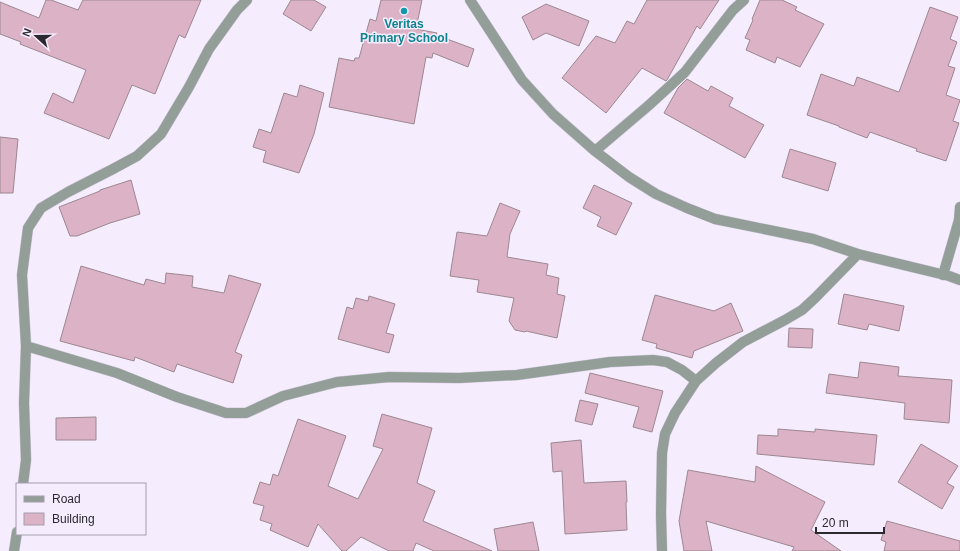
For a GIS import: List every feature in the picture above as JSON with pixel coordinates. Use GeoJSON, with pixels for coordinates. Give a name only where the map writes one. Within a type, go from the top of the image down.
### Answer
{"type":"FeatureCollection","features":[{"type":"Feature","properties":{"kind":"street"},"geometry":{"type":"LineString","coordinates":[[23,483],[26,460],[24,403],[26,346],[22,275],[28,228],[41,208],[68,192],[137,156],[161,134],[189,87],[209,49],[237,10],[247,0]]}},
{"type":"Feature","properties":{"kind":"street"},"geometry":{"type":"LineString","coordinates":[[470,0],[522,80],[553,114],[595,151],[629,178],[656,194],[715,219],[813,239],[858,254],[960,280]]}},
{"type":"Feature","properties":{"kind":"street"},"geometry":{"type":"LineString","coordinates":[[595,151],[654,101],[685,72],[729,15],[744,0]]}},
{"type":"Feature","properties":{"kind":"street"},"geometry":{"type":"LineString","coordinates":[[943,275],[959,220],[960,207]]}},
{"type":"Feature","properties":{"kind":"street"},"geometry":{"type":"LineString","coordinates":[[662,551],[662,453],[665,434],[675,413],[696,382],[716,363],[743,342],[802,310],[858,254]]}},
{"type":"Feature","properties":{"kind":"street"},"geometry":{"type":"LineString","coordinates":[[26,346],[117,373],[177,397],[226,413],[246,413],[283,396],[337,382],[389,377],[459,378],[517,375],[610,362],[653,360],[667,362],[682,370],[696,382]]}},
{"type":"Feature","properties":{"kind":"street"},"geometry":{"type":"LineString","coordinates":[[14,551],[17,535]]}},
{"type":"Feature","properties":{"kind":"building"},"geometry":{"type":"Polygon","coordinates":[[[46,0],[51,0],[78,10],[83,0],[201,0],[185,38],[179,35],[155,94],[132,85],[109,139],[44,113],[53,93],[73,103],[86,70],[20,44],[21,42],[0,34],[0,2],[39,18],[46,0]]]}},
{"type":"Feature","properties":{"kind":"building"},"geometry":{"type":"Polygon","coordinates":[[[291,0],[314,0],[326,7],[311,31],[283,14],[291,0]]]}},
{"type":"Feature","properties":{"kind":"building"},"geometry":{"type":"Polygon","coordinates":[[[381,0],[422,0],[416,29],[437,33],[436,35],[474,49],[468,67],[433,53],[432,58],[426,57],[414,124],[329,107],[339,58],[354,61],[355,58],[359,58],[370,19],[376,21],[381,0]]]}},
{"type":"Feature","properties":{"kind":"building"},"geometry":{"type":"Polygon","coordinates":[[[647,0],[719,0],[700,29],[697,26],[666,81],[642,68],[606,113],[562,78],[596,36],[615,43],[627,21],[634,24],[647,0]]]}},
{"type":"Feature","properties":{"kind":"building"},"geometry":{"type":"Polygon","coordinates":[[[760,0],[782,0],[797,7],[795,10],[824,24],[800,67],[777,57],[775,63],[746,50],[750,40],[745,38],[760,0]]]}},
{"type":"Feature","properties":{"kind":"building"},"geometry":{"type":"Polygon","coordinates":[[[546,4],[589,21],[579,46],[546,33],[533,40],[522,17],[546,4]]]}},
{"type":"Feature","properties":{"kind":"building"},"geometry":{"type":"Polygon","coordinates":[[[930,7],[958,17],[950,39],[957,42],[948,66],[955,68],[946,95],[960,100],[953,121],[959,123],[946,161],[916,151],[917,149],[870,132],[867,138],[807,115],[821,74],[854,86],[857,77],[899,92],[930,7]]]}},
{"type":"Feature","properties":{"kind":"building"},"geometry":{"type":"Polygon","coordinates":[[[687,79],[708,91],[711,86],[733,98],[729,106],[764,125],[745,158],[664,113],[678,88],[687,79]]]}},
{"type":"Feature","properties":{"kind":"building"},"geometry":{"type":"Polygon","coordinates":[[[300,85],[324,93],[314,134],[299,173],[263,162],[266,151],[253,147],[259,129],[271,133],[284,93],[297,97],[300,85]]]}},
{"type":"Feature","properties":{"kind":"building"},"geometry":{"type":"Polygon","coordinates":[[[0,137],[18,139],[13,193],[0,193],[0,137]]]}},
{"type":"Feature","properties":{"kind":"building"},"geometry":{"type":"Polygon","coordinates":[[[790,149],[836,163],[828,191],[782,177],[790,149]]]}},
{"type":"Feature","properties":{"kind":"building"},"geometry":{"type":"Polygon","coordinates":[[[131,180],[140,214],[110,223],[77,236],[70,236],[59,207],[100,190],[131,180]]]}},
{"type":"Feature","properties":{"kind":"building"},"geometry":{"type":"Polygon","coordinates":[[[594,185],[632,203],[616,235],[597,226],[601,217],[583,208],[594,185]]]}},
{"type":"Feature","properties":{"kind":"building"},"geometry":{"type":"Polygon","coordinates":[[[500,203],[520,211],[510,234],[507,257],[548,264],[546,275],[559,278],[557,294],[565,296],[557,338],[515,330],[509,321],[514,298],[477,292],[479,280],[450,276],[457,232],[487,236],[500,203]]]}},
{"type":"Feature","properties":{"kind":"building"},"geometry":{"type":"Polygon","coordinates":[[[81,266],[144,285],[146,279],[165,284],[166,273],[193,276],[192,287],[224,293],[229,275],[261,284],[235,352],[242,355],[233,383],[177,364],[174,372],[135,357],[134,361],[60,341],[81,266]]]}},
{"type":"Feature","properties":{"kind":"building"},"geometry":{"type":"Polygon","coordinates":[[[844,294],[904,306],[899,331],[869,324],[867,330],[838,324],[844,294]]]}},
{"type":"Feature","properties":{"kind":"building"},"geometry":{"type":"Polygon","coordinates":[[[655,295],[714,311],[731,303],[743,331],[694,351],[692,358],[656,348],[657,344],[642,340],[655,295]]]}},
{"type":"Feature","properties":{"kind":"building"},"geometry":{"type":"Polygon","coordinates":[[[369,296],[395,304],[386,333],[394,335],[389,353],[338,339],[347,307],[353,309],[356,298],[368,301],[369,296]]]}},
{"type":"Feature","properties":{"kind":"building"},"geometry":{"type":"Polygon","coordinates":[[[789,328],[813,329],[812,348],[788,347],[789,328]]]}},
{"type":"Feature","properties":{"kind":"building"},"geometry":{"type":"Polygon","coordinates":[[[860,362],[899,367],[898,376],[952,380],[949,423],[904,419],[905,403],[826,393],[829,374],[858,378],[860,362]]]}},
{"type":"Feature","properties":{"kind":"building"},"geometry":{"type":"Polygon","coordinates":[[[590,373],[663,391],[652,432],[633,427],[639,407],[585,393],[590,373]]]}},
{"type":"Feature","properties":{"kind":"building"},"geometry":{"type":"Polygon","coordinates":[[[580,400],[598,404],[592,425],[575,421],[580,400]]]}},
{"type":"Feature","properties":{"kind":"building"},"geometry":{"type":"Polygon","coordinates":[[[382,414],[432,428],[417,483],[435,491],[423,521],[492,551],[434,551],[416,543],[413,551],[389,551],[361,537],[346,551],[342,551],[318,524],[308,547],[270,530],[272,524],[260,520],[264,506],[253,503],[260,482],[270,485],[273,474],[278,476],[298,419],[346,436],[328,486],[358,499],[383,449],[373,446],[382,414]]]}},
{"type":"Feature","properties":{"kind":"building"},"geometry":{"type":"Polygon","coordinates":[[[96,417],[96,440],[56,440],[56,418],[96,417]]]}},
{"type":"Feature","properties":{"kind":"building"},"geometry":{"type":"Polygon","coordinates":[[[778,429],[815,432],[815,429],[877,435],[874,465],[757,454],[758,435],[778,436],[778,429]]]}},
{"type":"Feature","properties":{"kind":"building"},"geometry":{"type":"Polygon","coordinates":[[[581,440],[584,483],[626,481],[627,530],[565,534],[562,471],[553,472],[551,443],[581,440]]]}},
{"type":"Feature","properties":{"kind":"building"},"geometry":{"type":"Polygon","coordinates":[[[921,444],[958,466],[947,483],[954,487],[942,509],[898,482],[921,444]]]}},
{"type":"Feature","properties":{"kind":"building"},"geometry":{"type":"Polygon","coordinates":[[[756,466],[825,502],[811,530],[841,551],[792,551],[794,547],[706,521],[712,551],[684,551],[679,521],[688,470],[755,482],[756,466]]]}},
{"type":"Feature","properties":{"kind":"building"},"geometry":{"type":"Polygon","coordinates":[[[887,521],[960,541],[960,551],[884,551],[886,542],[881,540],[887,521]]]}},
{"type":"Feature","properties":{"kind":"building"},"geometry":{"type":"Polygon","coordinates":[[[533,522],[539,551],[498,551],[494,529],[533,522]]]}},
{"type":"Feature","properties":{"kind":"place","name":"Veritas Primary School"},"geometry":{"type":"Point","coordinates":[404,11]}}]}
